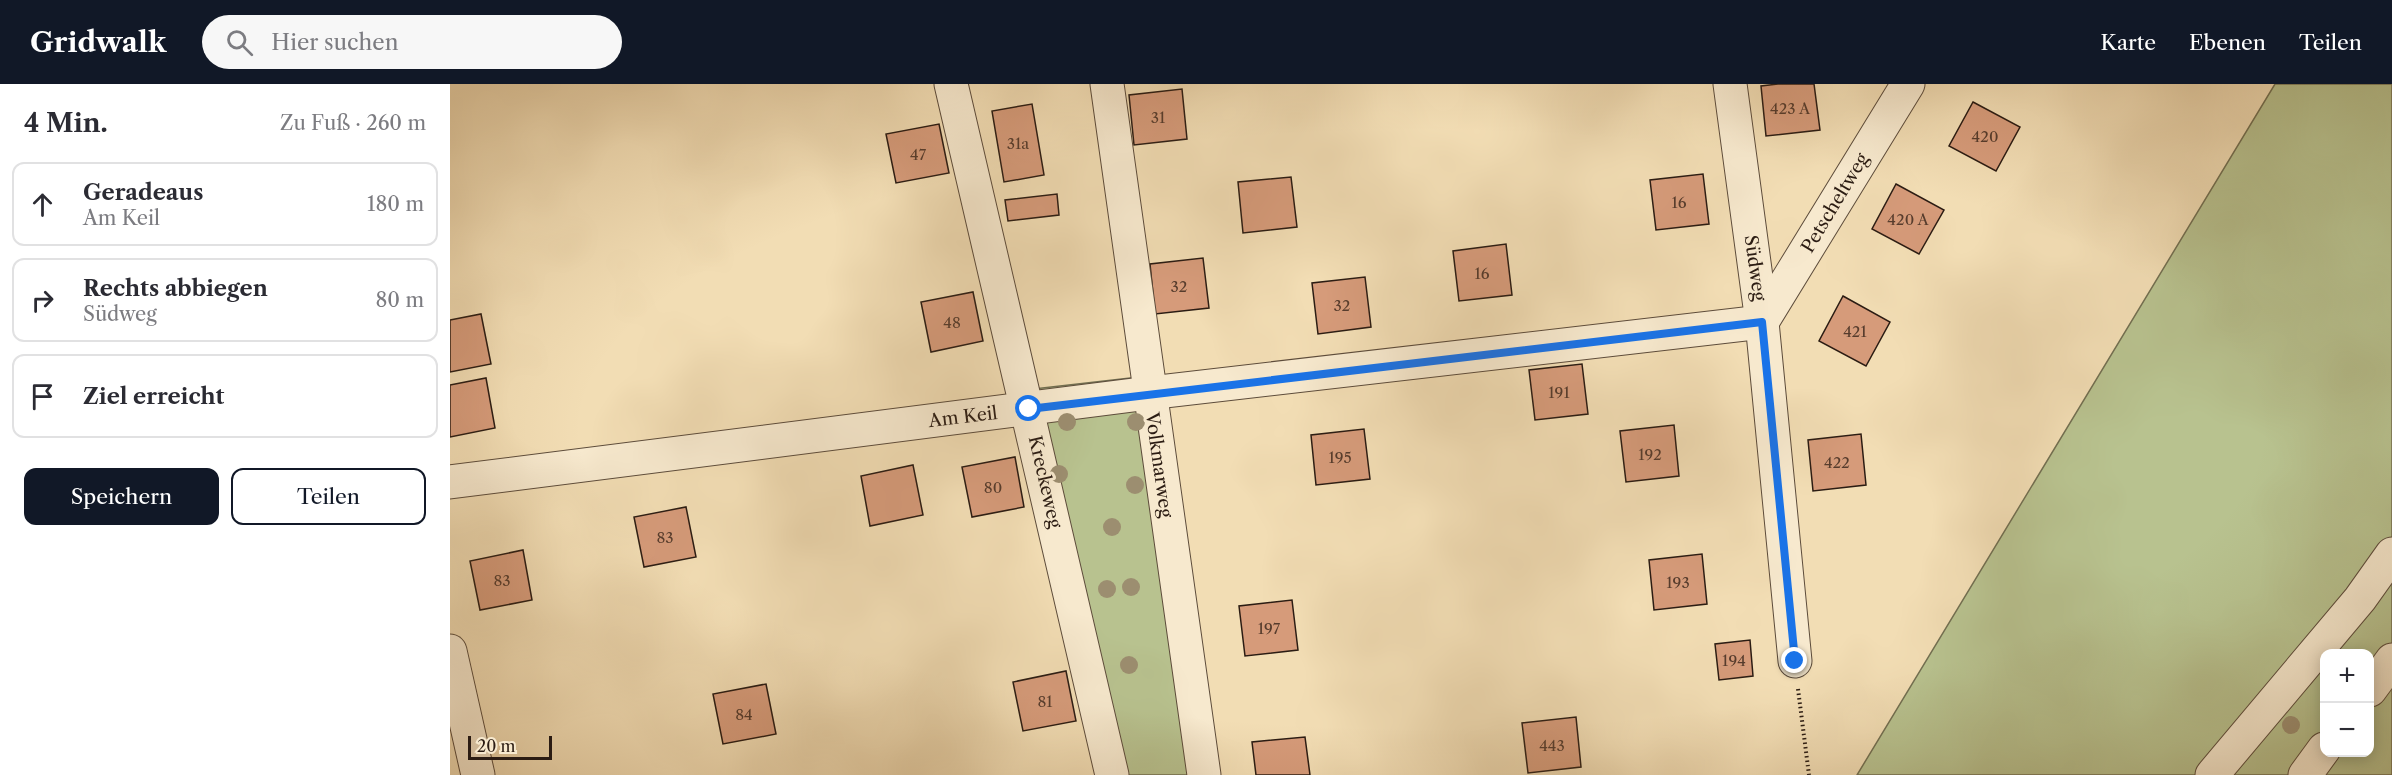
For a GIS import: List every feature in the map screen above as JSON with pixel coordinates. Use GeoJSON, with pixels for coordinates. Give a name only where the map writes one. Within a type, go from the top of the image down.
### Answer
{"type":"FeatureCollection","features":[{"type":"Feature","properties":{"kind":"street","name":"Kreckeweg"},"geometry":{"type":"LineString","coordinates":[[951,84],[1029,409],[1112,775]]}},
{"type":"Feature","properties":{"kind":"street","name":"Volkmarweg"},"geometry":{"type":"LineString","coordinates":[[1107,84],[1204,775]]}},
{"type":"Feature","properties":{"kind":"street","name":"Südweg"},"geometry":{"type":"LineString","coordinates":[[1730,84],[1762,322],[1795,661]]}},
{"type":"Feature","properties":{"kind":"street","name":"Petscheltweg"},"geometry":{"type":"LineString","coordinates":[[1762,322],[1908,84]]}},
{"type":"Feature","properties":{"kind":"street","name":"Am Keil"},"geometry":{"type":"LineString","coordinates":[[450,482],[1149,393],[1762,322]]}},
{"type":"Feature","properties":{"kind":"street"},"geometry":{"type":"LineString","coordinates":[[2211,775],[2360,599],[2392,554]]}},
{"type":"Feature","properties":{"kind":"street"},"geometry":{"type":"LineString","coordinates":[[450,651],[478,775]]}},
{"type":"Feature","properties":{"kind":"street"},"geometry":{"type":"LineString","coordinates":[[2374,685],[2392,660]]}},
{"type":"Feature","properties":{"kind":"street"},"geometry":{"type":"LineString","coordinates":[[2305,775],[2320,756]]}},
{"type":"Feature","properties":{"kind":"path"},"geometry":{"type":"LineString","coordinates":[[1795,661],[1809,775]]}},
{"type":"Feature","properties":{"kind":"green space"},"geometry":{"type":"Polygon","coordinates":[[[2275,84],[2392,84],[2392,775],[1857,775],[2275,84]]]}},
{"type":"Feature","properties":{"kind":"green space"},"geometry":{"type":"Polygon","coordinates":[[[1156,375],[1211,775],[1099,775],[1007,392],[1156,375]]]}},
{"type":"Feature","properties":{"kind":"building"},"geometry":{"type":"Polygon","coordinates":[[[1814,84],[1820,130],[1766,136],[1761,86],[1814,84]]]}},
{"type":"Feature","properties":{"kind":"building"},"geometry":{"type":"Polygon","coordinates":[[[1182,89],[1187,139],[1134,145],[1129,95],[1182,89]]]}},
{"type":"Feature","properties":{"kind":"building"},"geometry":{"type":"Polygon","coordinates":[[[1973,102],[2020,127],[1996,171],[1949,146],[1973,102]]]}},
{"type":"Feature","properties":{"kind":"building"},"geometry":{"type":"Polygon","coordinates":[[[1032,104],[1044,175],[1004,182],[992,111],[1032,104]]]}},
{"type":"Feature","properties":{"kind":"building"},"geometry":{"type":"Polygon","coordinates":[[[939,124],[949,173],[896,183],[886,134],[939,124]]]}},
{"type":"Feature","properties":{"kind":"building"},"geometry":{"type":"Polygon","coordinates":[[[1703,174],[1709,224],[1656,230],[1650,180],[1703,174]]]}},
{"type":"Feature","properties":{"kind":"building"},"geometry":{"type":"Polygon","coordinates":[[[1291,177],[1297,227],[1243,233],[1238,182],[1291,177]]]}},
{"type":"Feature","properties":{"kind":"building"},"geometry":{"type":"Polygon","coordinates":[[[1896,184],[1944,210],[1919,254],[1872,229],[1896,184]]]}},
{"type":"Feature","properties":{"kind":"building"},"geometry":{"type":"Polygon","coordinates":[[[1057,194],[1059,215],[1008,221],[1005,200],[1057,194]]]}},
{"type":"Feature","properties":{"kind":"building"},"geometry":{"type":"Polygon","coordinates":[[[1506,244],[1512,295],[1459,301],[1453,251],[1506,244]]]}},
{"type":"Feature","properties":{"kind":"building"},"geometry":{"type":"Polygon","coordinates":[[[1203,258],[1209,308],[1155,314],[1150,264],[1203,258]]]}},
{"type":"Feature","properties":{"kind":"building"},"geometry":{"type":"Polygon","coordinates":[[[1365,277],[1371,327],[1318,334],[1312,283],[1365,277]]]}},
{"type":"Feature","properties":{"kind":"building"},"geometry":{"type":"Polygon","coordinates":[[[973,292],[983,341],[931,352],[921,302],[973,292]]]}},
{"type":"Feature","properties":{"kind":"building"},"geometry":{"type":"Polygon","coordinates":[[[1843,296],[1890,322],[1866,366],[1819,341],[1843,296]]]}},
{"type":"Feature","properties":{"kind":"building"},"geometry":{"type":"Polygon","coordinates":[[[481,314],[491,364],[450,372],[450,320],[481,314]]]}},
{"type":"Feature","properties":{"kind":"building"},"geometry":{"type":"Polygon","coordinates":[[[1582,364],[1588,414],[1535,420],[1529,370],[1582,364]]]}},
{"type":"Feature","properties":{"kind":"building"},"geometry":{"type":"Polygon","coordinates":[[[486,378],[495,428],[450,437],[450,385],[486,378]]]}},
{"type":"Feature","properties":{"kind":"building"},"geometry":{"type":"Polygon","coordinates":[[[1674,425],[1679,476],[1626,482],[1620,431],[1674,425]]]}},
{"type":"Feature","properties":{"kind":"building"},"geometry":{"type":"Polygon","coordinates":[[[1364,429],[1370,479],[1316,485],[1311,435],[1364,429]]]}},
{"type":"Feature","properties":{"kind":"building"},"geometry":{"type":"Polygon","coordinates":[[[1861,434],[1866,485],[1813,491],[1808,440],[1861,434]]]}},
{"type":"Feature","properties":{"kind":"building"},"geometry":{"type":"Polygon","coordinates":[[[1015,457],[1024,507],[972,517],[962,467],[1015,457]]]}},
{"type":"Feature","properties":{"kind":"building"},"geometry":{"type":"Polygon","coordinates":[[[913,465],[923,515],[870,526],[861,476],[913,465]]]}},
{"type":"Feature","properties":{"kind":"building"},"geometry":{"type":"Polygon","coordinates":[[[686,507],[696,557],[644,567],[634,517],[686,507]]]}},
{"type":"Feature","properties":{"kind":"building"},"geometry":{"type":"Polygon","coordinates":[[[523,550],[532,600],[480,610],[470,561],[523,550]]]}},
{"type":"Feature","properties":{"kind":"building"},"geometry":{"type":"Polygon","coordinates":[[[1702,554],[1707,604],[1654,610],[1649,560],[1702,554]]]}},
{"type":"Feature","properties":{"kind":"building"},"geometry":{"type":"Polygon","coordinates":[[[1292,600],[1298,650],[1245,656],[1239,606],[1292,600]]]}},
{"type":"Feature","properties":{"kind":"building"},"geometry":{"type":"Polygon","coordinates":[[[1750,640],[1753,676],[1719,680],[1715,644],[1750,640]]]}},
{"type":"Feature","properties":{"kind":"building"},"geometry":{"type":"Polygon","coordinates":[[[1066,671],[1076,721],[1023,731],[1013,682],[1066,671]]]}},
{"type":"Feature","properties":{"kind":"building"},"geometry":{"type":"Polygon","coordinates":[[[766,684],[776,734],[723,744],[713,694],[766,684]]]}},
{"type":"Feature","properties":{"kind":"building"},"geometry":{"type":"Polygon","coordinates":[[[1576,717],[1581,767],[1528,773],[1522,723],[1576,717]]]}},
{"type":"Feature","properties":{"kind":"building"},"geometry":{"type":"Polygon","coordinates":[[[1305,737],[1310,775],[1256,775],[1252,742],[1305,737]]]}},
{"type":"Feature","properties":{"kind":"route"},"geometry":{"type":"LineString","coordinates":[[1029,409],[1762,322],[1795,661]]}}]}
